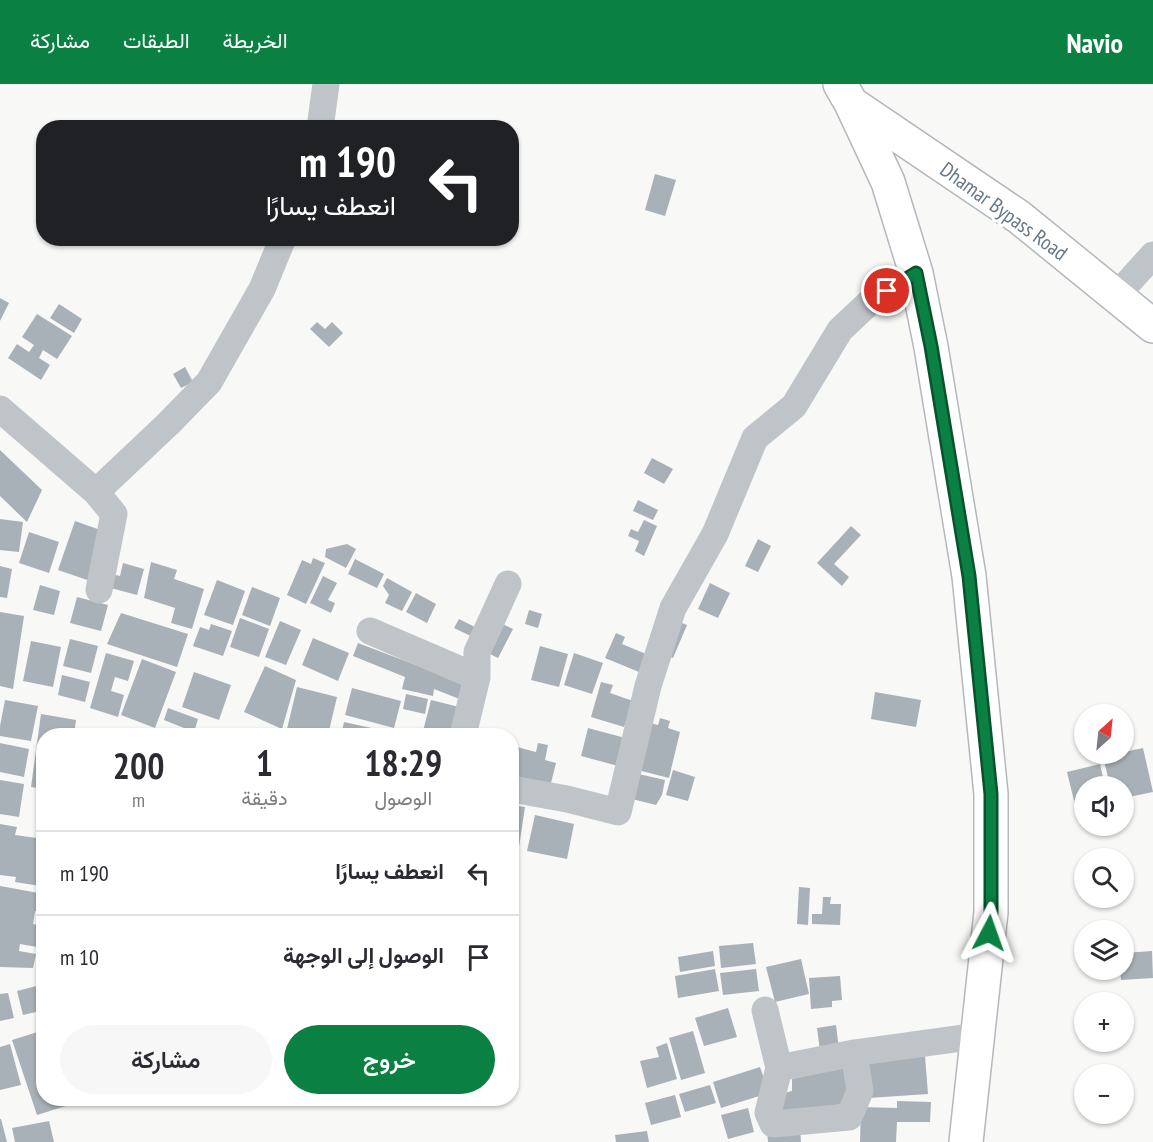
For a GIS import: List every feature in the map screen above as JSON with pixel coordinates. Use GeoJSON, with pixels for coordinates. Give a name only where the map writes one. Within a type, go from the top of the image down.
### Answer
{"type":"FeatureCollection","features":[{"type":"Feature","properties":{"kind":"main road"},"geometry":{"type":"LineString","coordinates":[[845,94],[888,182],[916,273],[931,346],[969,576],[991,794],[991,912],[966,1142]]}},
{"type":"Feature","properties":{"kind":"main road","name":"Dhamar Bypass Road"},"geometry":{"type":"LineString","coordinates":[[845,94],[1019,217],[1153,326]]}},
{"type":"Feature","properties":{"kind":"street"},"geometry":{"type":"LineString","coordinates":[[321,120],[326,84]]}},
{"type":"Feature","properties":{"kind":"street"},"geometry":{"type":"LineString","coordinates":[[96,492],[209,382],[262,289],[280,246]]}},
{"type":"Feature","properties":{"kind":"street"},"geometry":{"type":"LineString","coordinates":[[1116,296],[1153,255]]}},
{"type":"Feature","properties":{"kind":"street"},"geometry":{"type":"LineString","coordinates":[[519,790],[618,812],[648,686],[673,608],[715,534],[755,438],[794,406],[840,330],[872,300],[916,273]]}},
{"type":"Feature","properties":{"kind":"street"},"geometry":{"type":"LineString","coordinates":[[0,409],[96,492],[114,514],[99,590]]}},
{"type":"Feature","properties":{"kind":"street"},"geometry":{"type":"LineString","coordinates":[[464,728],[477,677],[477,652],[508,584]]}},
{"type":"Feature","properties":{"kind":"street"},"geometry":{"type":"LineString","coordinates":[[370,631],[477,677]]}},
{"type":"Feature","properties":{"kind":"street"},"geometry":{"type":"LineString","coordinates":[[765,1011],[780,1068],[768,1113],[773,1124],[849,1118],[860,1092],[854,1053]]}},
{"type":"Feature","properties":{"kind":"street"},"geometry":{"type":"LineString","coordinates":[[780,1068],[854,1053],[978,1036]]}},
{"type":"Feature","properties":{"kind":"building"},"geometry":{"type":"Polygon","coordinates":[[[655,174],[676,180],[665,216],[645,210],[655,174]]]}},
{"type":"Feature","properties":{"kind":"building"},"geometry":{"type":"Polygon","coordinates":[[[0,298],[9,303],[0,321],[0,298]]]}},
{"type":"Feature","properties":{"kind":"building"},"geometry":{"type":"Polygon","coordinates":[[[59,304],[82,319],[74,333],[50,318],[59,304]]]}},
{"type":"Feature","properties":{"kind":"building"},"geometry":{"type":"Polygon","coordinates":[[[37,314],[72,336],[57,359],[43,350],[39,358],[50,365],[41,380],[8,358],[17,344],[29,352],[34,345],[22,337],[37,314]]]}},
{"type":"Feature","properties":{"kind":"building"},"geometry":{"type":"Polygon","coordinates":[[[317,322],[325,329],[332,322],[343,333],[329,347],[310,329],[317,322]]]}},
{"type":"Feature","properties":{"kind":"building"},"geometry":{"type":"Polygon","coordinates":[[[185,367],[193,382],[181,388],[173,374],[185,367]]]}},
{"type":"Feature","properties":{"kind":"building"},"geometry":{"type":"Polygon","coordinates":[[[0,450],[42,490],[27,522],[0,496],[0,450]]]}},
{"type":"Feature","properties":{"kind":"building"},"geometry":{"type":"Polygon","coordinates":[[[652,458],[673,469],[664,484],[644,473],[652,458]]]}},
{"type":"Feature","properties":{"kind":"building"},"geometry":{"type":"Polygon","coordinates":[[[638,500],[658,510],[653,520],[633,511],[638,500]]]}},
{"type":"Feature","properties":{"kind":"building"},"geometry":{"type":"Polygon","coordinates":[[[0,519],[23,522],[19,552],[0,550],[0,519]]]}},
{"type":"Feature","properties":{"kind":"building"},"geometry":{"type":"Polygon","coordinates":[[[644,520],[657,526],[644,556],[635,551],[639,541],[628,536],[631,529],[638,532],[644,520]]]}},
{"type":"Feature","properties":{"kind":"building"},"geometry":{"type":"Polygon","coordinates":[[[75,521],[106,532],[96,583],[58,570],[75,521]]]}},
{"type":"Feature","properties":{"kind":"building"},"geometry":{"type":"Polygon","coordinates":[[[851,526],[861,535],[834,564],[849,577],[842,586],[817,563],[851,526]]]}},
{"type":"Feature","properties":{"kind":"building"},"geometry":{"type":"Polygon","coordinates":[[[29,532],[59,542],[49,573],[19,563],[29,532]]]}},
{"type":"Feature","properties":{"kind":"building"},"geometry":{"type":"Polygon","coordinates":[[[758,539],[771,546],[758,572],[745,566],[758,539]]]}},
{"type":"Feature","properties":{"kind":"building"},"geometry":{"type":"Polygon","coordinates":[[[347,544],[356,549],[346,568],[325,557],[326,549],[347,544]]]}},
{"type":"Feature","properties":{"kind":"building"},"geometry":{"type":"Polygon","coordinates":[[[313,558],[325,563],[306,604],[287,595],[302,560],[311,564],[313,558]]]}},
{"type":"Feature","properties":{"kind":"building"},"geometry":{"type":"Polygon","coordinates":[[[355,559],[384,574],[377,588],[348,574],[355,559]]]}},
{"type":"Feature","properties":{"kind":"building"},"geometry":{"type":"Polygon","coordinates":[[[151,562],[177,570],[174,579],[204,589],[192,629],[171,623],[175,608],[144,598],[151,562]]]}},
{"type":"Feature","properties":{"kind":"building"},"geometry":{"type":"Polygon","coordinates":[[[123,563],[144,569],[137,595],[107,587],[111,574],[120,576],[123,563]]]}},
{"type":"Feature","properties":{"kind":"building"},"geometry":{"type":"Polygon","coordinates":[[[0,566],[12,569],[7,598],[0,597],[0,566]]]}},
{"type":"Feature","properties":{"kind":"building"},"geometry":{"type":"Polygon","coordinates":[[[323,576],[337,583],[328,600],[335,603],[331,613],[310,603],[323,576]]]}},
{"type":"Feature","properties":{"kind":"building"},"geometry":{"type":"Polygon","coordinates":[[[387,578],[412,592],[402,611],[385,603],[389,595],[383,586],[387,578]]]}},
{"type":"Feature","properties":{"kind":"building"},"geometry":{"type":"Polygon","coordinates":[[[217,580],[245,591],[233,625],[204,615],[217,580]]]}},
{"type":"Feature","properties":{"kind":"building"},"geometry":{"type":"Polygon","coordinates":[[[710,583],[730,593],[718,618],[698,609],[710,583]]]}},
{"type":"Feature","properties":{"kind":"building"},"geometry":{"type":"Polygon","coordinates":[[[40,585],[60,591],[54,615],[33,610],[40,585]]]}},
{"type":"Feature","properties":{"kind":"building"},"geometry":{"type":"Polygon","coordinates":[[[252,587],[280,598],[270,626],[242,615],[252,587]]]}},
{"type":"Feature","properties":{"kind":"building"},"geometry":{"type":"Polygon","coordinates":[[[416,593],[436,604],[427,623],[406,612],[416,593]]]}},
{"type":"Feature","properties":{"kind":"building"},"geometry":{"type":"Polygon","coordinates":[[[77,597],[108,605],[101,631],[70,623],[77,597]]]}},
{"type":"Feature","properties":{"kind":"building"},"geometry":{"type":"Polygon","coordinates":[[[529,610],[542,614],[538,628],[525,624],[529,610]]]}},
{"type":"Feature","properties":{"kind":"building"},"geometry":{"type":"Polygon","coordinates":[[[0,612],[24,616],[13,689],[0,686],[0,612]]]}},
{"type":"Feature","properties":{"kind":"building"},"geometry":{"type":"Polygon","coordinates":[[[121,613],[188,634],[177,667],[107,644],[121,613]]]}},
{"type":"Feature","properties":{"kind":"building"},"geometry":{"type":"Polygon","coordinates":[[[240,618],[269,629],[259,657],[230,647],[240,618]]]}},
{"type":"Feature","properties":{"kind":"building"},"geometry":{"type":"Polygon","coordinates":[[[459,619],[481,630],[477,639],[454,628],[459,619]]]}},
{"type":"Feature","properties":{"kind":"building"},"geometry":{"type":"Polygon","coordinates":[[[675,620],[687,625],[673,658],[661,654],[675,620]]]}},
{"type":"Feature","properties":{"kind":"building"},"geometry":{"type":"Polygon","coordinates":[[[280,621],[301,630],[286,665],[265,657],[280,621]]]}},
{"type":"Feature","properties":{"kind":"building"},"geometry":{"type":"Polygon","coordinates":[[[500,623],[513,629],[498,658],[486,652],[500,623]]]}},
{"type":"Feature","properties":{"kind":"building"},"geometry":{"type":"Polygon","coordinates":[[[211,624],[232,631],[223,656],[193,646],[200,627],[209,630],[211,624]]]}},
{"type":"Feature","properties":{"kind":"building"},"geometry":{"type":"Polygon","coordinates":[[[616,633],[625,637],[622,644],[646,654],[639,672],[605,658],[616,633]]]}},
{"type":"Feature","properties":{"kind":"building"},"geometry":{"type":"Polygon","coordinates":[[[313,638],[349,653],[338,681],[302,665],[313,638]]]}},
{"type":"Feature","properties":{"kind":"building"},"geometry":{"type":"Polygon","coordinates":[[[70,639],[98,646],[91,673],[63,666],[70,639]]]}},
{"type":"Feature","properties":{"kind":"building"},"geometry":{"type":"Polygon","coordinates":[[[31,641],[61,647],[53,687],[23,681],[31,641]]]}},
{"type":"Feature","properties":{"kind":"building"},"geometry":{"type":"Polygon","coordinates":[[[358,643],[468,685],[462,700],[434,689],[433,696],[402,689],[405,677],[353,656],[358,643]]]}},
{"type":"Feature","properties":{"kind":"building"},"geometry":{"type":"Polygon","coordinates":[[[540,646],[568,654],[559,687],[531,680],[540,646]]]}},
{"type":"Feature","properties":{"kind":"building"},"geometry":{"type":"Polygon","coordinates":[[[106,653],[134,661],[128,681],[115,677],[111,691],[124,695],[118,717],[90,708],[106,653]]]}},
{"type":"Feature","properties":{"kind":"building"},"geometry":{"type":"Polygon","coordinates":[[[574,653],[603,663],[592,694],[564,685],[574,653]]]}},
{"type":"Feature","properties":{"kind":"building"},"geometry":{"type":"Polygon","coordinates":[[[142,659],[176,672],[155,728],[121,715],[142,659]]]}},
{"type":"Feature","properties":{"kind":"building"},"geometry":{"type":"Polygon","coordinates":[[[265,666],[296,680],[282,728],[244,712],[265,666]]]}},
{"type":"Feature","properties":{"kind":"building"},"geometry":{"type":"Polygon","coordinates":[[[194,672],[231,685],[219,720],[182,707],[194,672]]]}},
{"type":"Feature","properties":{"kind":"building"},"geometry":{"type":"Polygon","coordinates":[[[62,675],[90,682],[85,702],[58,695],[62,675]]]}},
{"type":"Feature","properties":{"kind":"building"},"geometry":{"type":"Polygon","coordinates":[[[601,682],[613,685],[610,693],[633,701],[624,727],[591,717],[601,682]]]}},
{"type":"Feature","properties":{"kind":"building"},"geometry":{"type":"Polygon","coordinates":[[[297,687],[337,697],[330,728],[287,728],[297,687]]]}},
{"type":"Feature","properties":{"kind":"building"},"geometry":{"type":"Polygon","coordinates":[[[352,688],[401,701],[394,728],[345,715],[352,688]]]}},
{"type":"Feature","properties":{"kind":"building"},"geometry":{"type":"Polygon","coordinates":[[[875,692],[921,700],[916,727],[871,719],[875,692]]]}},
{"type":"Feature","properties":{"kind":"building"},"geometry":{"type":"Polygon","coordinates":[[[406,694],[428,699],[425,714],[403,709],[406,694]]]}},
{"type":"Feature","properties":{"kind":"building"},"geometry":{"type":"Polygon","coordinates":[[[5,700],[38,706],[31,741],[0,736],[5,700]]]}},
{"type":"Feature","properties":{"kind":"building"},"geometry":{"type":"Polygon","coordinates":[[[431,700],[463,708],[458,728],[424,728],[431,700]]]}},
{"type":"Feature","properties":{"kind":"building"},"geometry":{"type":"Polygon","coordinates":[[[168,708],[198,719],[195,728],[184,728],[164,720],[168,708]]]}},
{"type":"Feature","properties":{"kind":"building"},"geometry":{"type":"Polygon","coordinates":[[[41,714],[76,720],[75,728],[39,728],[41,714]]]}},
{"type":"Feature","properties":{"kind":"building"},"geometry":{"type":"Polygon","coordinates":[[[660,718],[670,721],[668,728],[680,732],[669,778],[634,769],[646,722],[658,725],[660,718]]]}},
{"type":"Feature","properties":{"kind":"building"},"geometry":{"type":"Polygon","coordinates":[[[344,722],[371,728],[343,728],[344,722]]]}},
{"type":"Feature","properties":{"kind":"building"},"geometry":{"type":"Polygon","coordinates":[[[588,728],[629,739],[622,767],[581,756],[588,728]]]}},
{"type":"Feature","properties":{"kind":"building"},"geometry":{"type":"Polygon","coordinates":[[[0,743],[29,749],[24,777],[0,772],[0,743]]]}},
{"type":"Feature","properties":{"kind":"building"},"geometry":{"type":"Polygon","coordinates":[[[538,743],[548,745],[545,760],[556,763],[549,791],[519,785],[519,748],[536,752],[538,743]]]}},
{"type":"Feature","properties":{"kind":"building"},"geometry":{"type":"Polygon","coordinates":[[[1143,748],[1153,792],[1134,796],[1134,776],[1108,776],[1105,764],[1134,764],[1134,750],[1143,748]]]}},
{"type":"Feature","properties":{"kind":"building"},"geometry":{"type":"Polygon","coordinates":[[[36,750],[36,788],[31,787],[36,750]]]}},
{"type":"Feature","properties":{"kind":"building"},"geometry":{"type":"Polygon","coordinates":[[[1100,764],[1103,776],[1074,776],[1074,801],[1067,772],[1100,764]]]}},
{"type":"Feature","properties":{"kind":"building"},"geometry":{"type":"Polygon","coordinates":[[[673,770],[695,777],[688,801],[666,795],[673,770]]]}},
{"type":"Feature","properties":{"kind":"building"},"geometry":{"type":"Polygon","coordinates":[[[634,773],[665,780],[662,795],[656,805],[628,798],[634,773]]]}},
{"type":"Feature","properties":{"kind":"building"},"geometry":{"type":"Polygon","coordinates":[[[0,780],[24,784],[19,817],[0,814],[0,780]]]}},
{"type":"Feature","properties":{"kind":"building"},"geometry":{"type":"Polygon","coordinates":[[[519,806],[525,807],[519,847],[519,806]]]}},
{"type":"Feature","properties":{"kind":"building"},"geometry":{"type":"Polygon","coordinates":[[[535,815],[574,824],[567,859],[527,851],[535,815]]]}},
{"type":"Feature","properties":{"kind":"building"},"geometry":{"type":"Polygon","coordinates":[[[0,824],[17,827],[15,835],[36,838],[36,885],[15,882],[16,877],[0,875],[0,824]]]}},
{"type":"Feature","properties":{"kind":"building"},"geometry":{"type":"Polygon","coordinates":[[[0,886],[36,893],[33,924],[36,925],[36,947],[20,944],[19,951],[36,954],[33,968],[0,967],[0,886]]]}},
{"type":"Feature","properties":{"kind":"building"},"geometry":{"type":"Polygon","coordinates":[[[799,887],[810,888],[808,925],[797,924],[799,887]]]}},
{"type":"Feature","properties":{"kind":"building"},"geometry":{"type":"Polygon","coordinates":[[[823,897],[831,897],[830,904],[841,904],[840,925],[812,924],[812,914],[822,914],[823,897]]]}},
{"type":"Feature","properties":{"kind":"building"},"geometry":{"type":"Polygon","coordinates":[[[753,943],[756,964],[721,968],[719,946],[753,943]]]}},
{"type":"Feature","properties":{"kind":"building"},"geometry":{"type":"Polygon","coordinates":[[[713,951],[715,966],[680,972],[678,957],[713,951]]]}},
{"type":"Feature","properties":{"kind":"building"},"geometry":{"type":"Polygon","coordinates":[[[1152,951],[1153,978],[1134,979],[1134,952],[1152,951]]]}},
{"type":"Feature","properties":{"kind":"building"},"geometry":{"type":"Polygon","coordinates":[[[801,959],[809,994],[775,1002],[766,967],[801,959]]]}},
{"type":"Feature","properties":{"kind":"building"},"geometry":{"type":"Polygon","coordinates":[[[715,969],[719,991],[678,998],[675,976],[715,969]]]}},
{"type":"Feature","properties":{"kind":"building"},"geometry":{"type":"Polygon","coordinates":[[[756,969],[759,991],[723,995],[720,973],[756,969]]]}},
{"type":"Feature","properties":{"kind":"building"},"geometry":{"type":"Polygon","coordinates":[[[840,976],[842,1000],[832,1001],[832,1007],[811,1009],[809,978],[840,976]]]}},
{"type":"Feature","properties":{"kind":"building"},"geometry":{"type":"Polygon","coordinates":[[[36,986],[36,1012],[23,1015],[17,991],[36,986]]]}},
{"type":"Feature","properties":{"kind":"building"},"geometry":{"type":"Polygon","coordinates":[[[8,993],[14,1018],[0,1021],[0,994],[8,993]]]}},
{"type":"Feature","properties":{"kind":"building"},"geometry":{"type":"Polygon","coordinates":[[[728,1008],[737,1037],[704,1046],[695,1018],[728,1008]]]}},
{"type":"Feature","properties":{"kind":"building"},"geometry":{"type":"Polygon","coordinates":[[[836,1025],[839,1049],[820,1051],[817,1028],[836,1025]]]}},
{"type":"Feature","properties":{"kind":"building"},"geometry":{"type":"Polygon","coordinates":[[[693,1031],[705,1073],[681,1080],[669,1038],[693,1031]]]}},
{"type":"Feature","properties":{"kind":"building"},"geometry":{"type":"Polygon","coordinates":[[[36,1032],[36,1106],[66,1106],[37,1115],[12,1040],[36,1032]]]}},
{"type":"Feature","properties":{"kind":"building"},"geometry":{"type":"Polygon","coordinates":[[[667,1043],[677,1079],[647,1088],[640,1061],[659,1057],[656,1047],[667,1043]]]}},
{"type":"Feature","properties":{"kind":"building"},"geometry":{"type":"Polygon","coordinates":[[[10,1044],[21,1085],[0,1090],[0,1047],[10,1044]]]}},
{"type":"Feature","properties":{"kind":"building"},"geometry":{"type":"Polygon","coordinates":[[[925,1056],[928,1094],[869,1098],[866,1059],[925,1056]]]}},
{"type":"Feature","properties":{"kind":"building"},"geometry":{"type":"Polygon","coordinates":[[[845,1066],[853,1101],[783,1118],[777,1095],[792,1091],[792,1079],[845,1066]]]}},
{"type":"Feature","properties":{"kind":"building"},"geometry":{"type":"Polygon","coordinates":[[[760,1067],[769,1093],[721,1108],[713,1082],[760,1067]]]}},
{"type":"Feature","properties":{"kind":"building"},"geometry":{"type":"Polygon","coordinates":[[[710,1085],[716,1103],[685,1112],[679,1094],[710,1085]]]}},
{"type":"Feature","properties":{"kind":"building"},"geometry":{"type":"Polygon","coordinates":[[[675,1095],[681,1117],[651,1125],[645,1103],[675,1095]]]}},
{"type":"Feature","properties":{"kind":"building"},"geometry":{"type":"Polygon","coordinates":[[[897,1101],[931,1102],[930,1122],[897,1122],[896,1142],[860,1142],[861,1107],[897,1108],[897,1101]]]}},
{"type":"Feature","properties":{"kind":"building"},"geometry":{"type":"Polygon","coordinates":[[[748,1108],[754,1132],[728,1139],[721,1115],[748,1108]]]}},
{"type":"Feature","properties":{"kind":"building"},"geometry":{"type":"Polygon","coordinates":[[[1,1119],[7,1142],[0,1142],[1,1119]]]}},
{"type":"Feature","properties":{"kind":"building"},"geometry":{"type":"Polygon","coordinates":[[[49,1121],[54,1142],[15,1142],[12,1128],[49,1121]]]}},
{"type":"Feature","properties":{"kind":"building"},"geometry":{"type":"Polygon","coordinates":[[[800,1128],[801,1142],[768,1142],[767,1131],[800,1128]]]}},
{"type":"Feature","properties":{"kind":"building"},"geometry":{"type":"Polygon","coordinates":[[[647,1131],[649,1142],[616,1142],[615,1135],[647,1131]]]}},
{"type":"Feature","properties":{"kind":"route"},"geometry":{"type":"LineString","coordinates":[[887,291],[916,273],[931,346],[969,576],[991,794],[989,933]]}}]}
